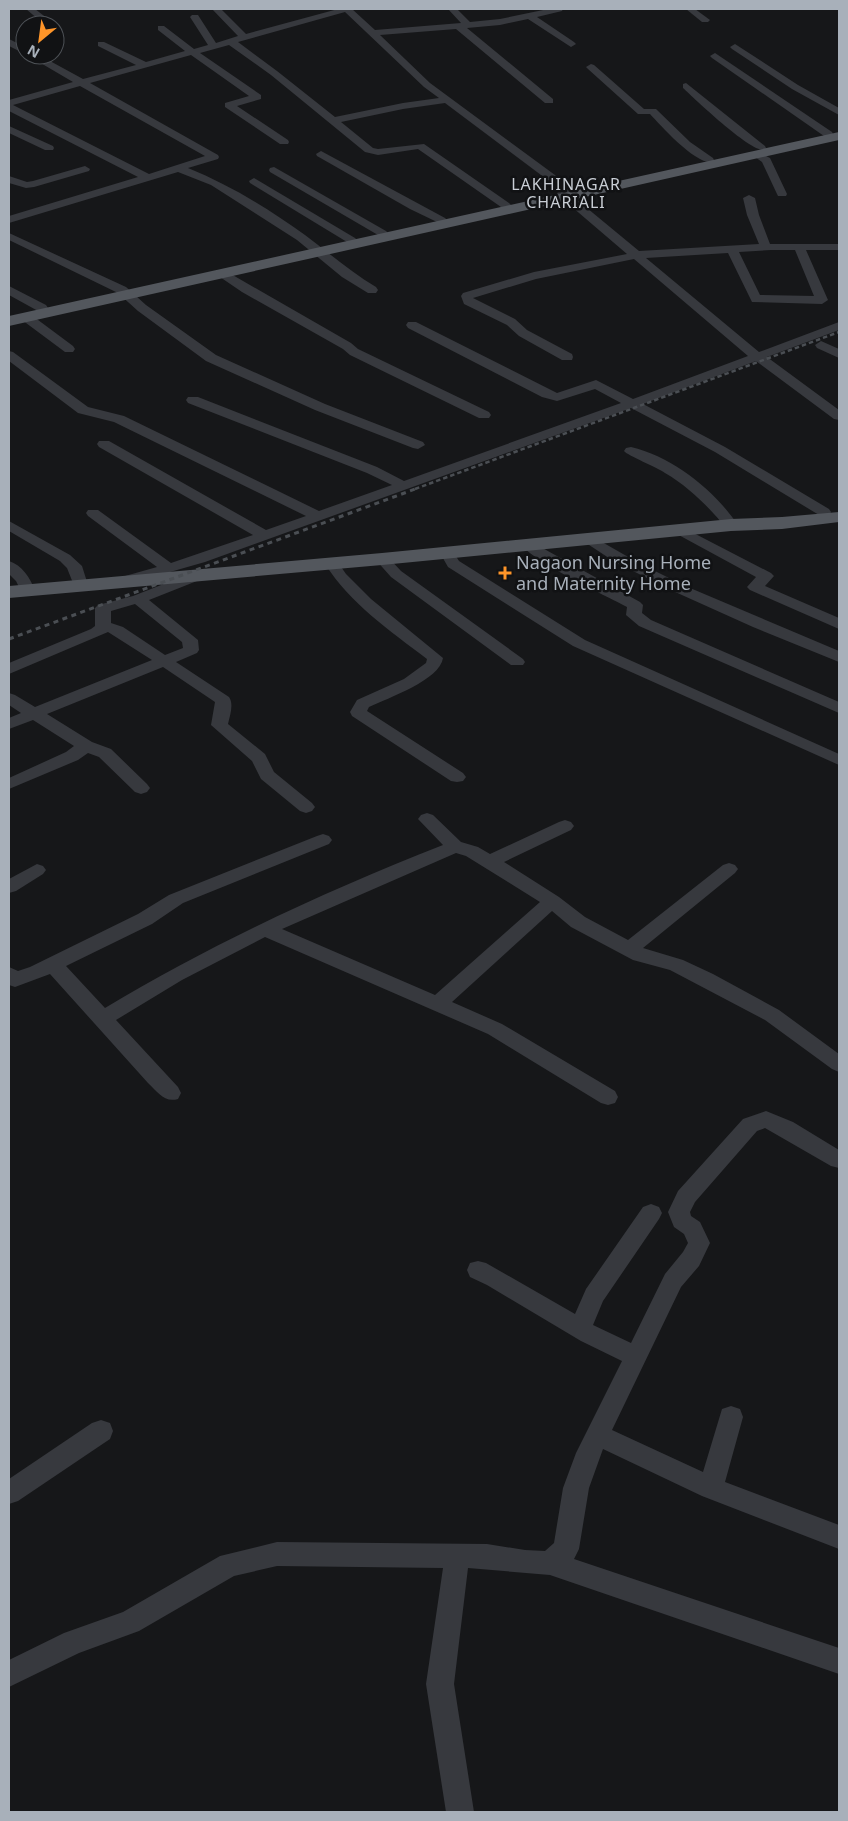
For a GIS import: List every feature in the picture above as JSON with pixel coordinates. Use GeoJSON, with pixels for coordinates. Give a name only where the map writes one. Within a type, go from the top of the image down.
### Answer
{"type":"FeatureCollection","features":[{"type":"Feature","properties":{"kind":"main road"},"geometry":{"type":"LineString","coordinates":[[9,315],[224,274],[317,251],[351,240],[425,223],[505,205],[566,194],[710,160],[836,136]]}},
{"type":"Feature","properties":{"kind":"main road"},"geometry":{"type":"LineString","coordinates":[[9,321],[124,292],[317,251],[759,151]]}},
{"type":"Feature","properties":{"kind":"main road"},"geometry":{"type":"LineString","coordinates":[[18,591],[382,560],[731,524],[782,523],[834,513]]}},
{"type":"Feature","properties":{"kind":"street"},"geometry":{"type":"LineString","coordinates":[[216,9],[244,37]]}},
{"type":"Feature","properties":{"kind":"street"},"geometry":{"type":"LineString","coordinates":[[11,102],[347,9],[427,85],[566,194],[756,356],[770,364],[839,416]]}},
{"type":"Feature","properties":{"kind":"street"},"geometry":{"type":"LineString","coordinates":[[452,9],[464,25],[549,101]]}},
{"type":"Feature","properties":{"kind":"street"},"geometry":{"type":"LineString","coordinates":[[373,33],[500,22],[559,9]]}},
{"type":"Feature","properties":{"kind":"street"},"geometry":{"type":"LineString","coordinates":[[690,9],[705,20]]}},
{"type":"Feature","properties":{"kind":"street"},"geometry":{"type":"LineString","coordinates":[[530,16],[571,44]]}},
{"type":"Feature","properties":{"kind":"street"},"geometry":{"type":"LineString","coordinates":[[196,17],[213,46]]}},
{"type":"Feature","properties":{"kind":"street"},"geometry":{"type":"LineString","coordinates":[[161,28],[257,97],[229,105],[284,142]]}},
{"type":"Feature","properties":{"kind":"street"},"geometry":{"type":"LineString","coordinates":[[230,41],[274,73],[369,150],[378,152],[420,146],[505,205]]}},
{"type":"Feature","properties":{"kind":"street"},"geometry":{"type":"LineString","coordinates":[[101,44],[145,65]]}},
{"type":"Feature","properties":{"kind":"street"},"geometry":{"type":"LineString","coordinates":[[735,47],[795,87],[839,112]]}},
{"type":"Feature","properties":{"kind":"street"},"geometry":{"type":"LineString","coordinates":[[715,56],[836,136]]}},
{"type":"Feature","properties":{"kind":"street"},"geometry":{"type":"LineString","coordinates":[[9,220],[214,157],[50,65]]}},
{"type":"Feature","properties":{"kind":"street"},"geometry":{"type":"LineString","coordinates":[[591,67],[642,112],[652,111],[686,144],[710,160]]}},
{"type":"Feature","properties":{"kind":"street"},"geometry":{"type":"LineString","coordinates":[[686,86],[759,151],[766,160],[782,194]]}},
{"type":"Feature","properties":{"kind":"street"},"geometry":{"type":"LineString","coordinates":[[331,121],[403,106],[448,100]]}},
{"type":"Feature","properties":{"kind":"street"},"geometry":{"type":"LineString","coordinates":[[11,102],[147,177]]}},
{"type":"Feature","properties":{"kind":"street"},"geometry":{"type":"LineString","coordinates":[[9,129],[50,148]]}},
{"type":"Feature","properties":{"kind":"street"},"geometry":{"type":"LineString","coordinates":[[321,154],[414,207],[441,220]]}},
{"type":"Feature","properties":{"kind":"street"},"geometry":{"type":"LineString","coordinates":[[178,168],[215,184],[243,200],[317,251],[346,274],[372,290]]}},
{"type":"Feature","properties":{"kind":"street"},"geometry":{"type":"LineString","coordinates":[[9,179],[26,185],[34,184],[84,169]]}},
{"type":"Feature","properties":{"kind":"street"},"geometry":{"type":"LineString","coordinates":[[274,170],[382,234]]}},
{"type":"Feature","properties":{"kind":"street"},"geometry":{"type":"LineString","coordinates":[[339,176],[425,223]]}},
{"type":"Feature","properties":{"kind":"street"},"geometry":{"type":"LineString","coordinates":[[254,181],[351,240]]}},
{"type":"Feature","properties":{"kind":"street"},"geometry":{"type":"LineString","coordinates":[[750,198],[753,215],[766,247]]}},
{"type":"Feature","properties":{"kind":"street"},"geometry":{"type":"LineString","coordinates":[[9,236],[124,292],[174,332],[211,358],[320,407],[418,445]]}},
{"type":"Feature","properties":{"kind":"street"},"geometry":{"type":"LineString","coordinates":[[566,357],[523,333],[511,322],[468,301],[467,296],[534,276],[637,255],[766,247],[838,247]]}},
{"type":"Feature","properties":{"kind":"street"},"geometry":{"type":"LineString","coordinates":[[732,249],[756,299],[822,300],[799,247]]}},
{"type":"Feature","properties":{"kind":"street"},"geometry":{"type":"LineString","coordinates":[[224,274],[246,289],[347,346],[354,352],[484,415]]}},
{"type":"Feature","properties":{"kind":"street"},"geometry":{"type":"LineString","coordinates":[[9,290],[42,308]]}},
{"type":"Feature","properties":{"kind":"street"},"geometry":{"type":"LineString","coordinates":[[26,317],[69,349]]}},
{"type":"Feature","properties":{"kind":"street"},"geometry":{"type":"LineString","coordinates":[[412,325],[547,394],[557,396],[596,384],[631,404],[706,441],[791,495],[834,513]]}},
{"type":"Feature","properties":{"kind":"street"},"geometry":{"type":"LineString","coordinates":[[120,582],[169,568],[318,516],[631,404],[839,326]]}},
{"type":"Feature","properties":{"kind":"street"},"geometry":{"type":"LineString","coordinates":[[770,364],[839,338]]}},
{"type":"Feature","properties":{"kind":"street"},"geometry":{"type":"LineString","coordinates":[[821,345],[839,354]]}},
{"type":"Feature","properties":{"kind":"street"},"geometry":{"type":"LineString","coordinates":[[9,355],[83,410],[120,420],[318,516]]}},
{"type":"Feature","properties":{"kind":"street"},"geometry":{"type":"LineString","coordinates":[[193,400],[372,470],[394,480],[401,486]]}},
{"type":"Feature","properties":{"kind":"street"},"geometry":{"type":"LineString","coordinates":[[104,444],[264,535]]}},
{"type":"Feature","properties":{"kind":"street"},"geometry":{"type":"LineString","coordinates":[[630,451],[640,454],[669,470],[698,490],[720,510],[731,524]]}},
{"type":"Feature","properties":{"kind":"street"},"geometry":{"type":"LineString","coordinates":[[93,513],[169,568]]}},
{"type":"Feature","properties":{"kind":"street"},"geometry":{"type":"LineString","coordinates":[[9,525],[65,558],[74,566],[80,585]]}},
{"type":"Feature","properties":{"kind":"street"},"geometry":{"type":"LineString","coordinates":[[680,530],[766,576],[755,587],[839,624]]}},
{"type":"Feature","properties":{"kind":"street"},"geometry":{"type":"LineString","coordinates":[[588,538],[627,562],[672,584],[735,614],[839,658]]}},
{"type":"Feature","properties":{"kind":"street"},"geometry":{"type":"LineString","coordinates":[[528,544],[546,557],[635,605],[634,615],[645,623],[839,708]]}},
{"type":"Feature","properties":{"kind":"street"},"geometry":{"type":"LineString","coordinates":[[447,553],[453,564],[579,643],[839,760]]}},
{"type":"Feature","properties":{"kind":"street"},"geometry":{"type":"LineString","coordinates":[[382,560],[396,574],[517,662]]}},
{"type":"Feature","properties":{"kind":"street"},"geometry":{"type":"LineString","coordinates":[[332,564],[339,576],[381,616],[435,658],[434,665],[410,682],[363,704],[358,712],[364,718],[457,777]]}},
{"type":"Feature","properties":{"kind":"street"},"geometry":{"type":"LineString","coordinates":[[9,566],[23,579],[18,591]]}},
{"type":"Feature","properties":{"kind":"street"},"geometry":{"type":"LineString","coordinates":[[9,669],[103,628],[103,608],[138,599],[197,576]]}},
{"type":"Feature","properties":{"kind":"street"},"geometry":{"type":"LineString","coordinates":[[9,724],[191,650],[190,640],[138,599]]}},
{"type":"Feature","properties":{"kind":"street"},"geometry":{"type":"LineString","coordinates":[[102,625],[117,630],[223,700],[219,724],[259,758],[267,775],[306,807]]}},
{"type":"Feature","properties":{"kind":"street"},"geometry":{"type":"LineString","coordinates":[[9,698],[86,746],[105,753],[141,788]]}},
{"type":"Feature","properties":{"kind":"street"},"geometry":{"type":"LineString","coordinates":[[9,784],[72,756],[86,746]]}},
{"type":"Feature","properties":{"kind":"street"},"geometry":{"type":"LineString","coordinates":[[427,819],[456,847],[472,851],[552,901],[578,922],[630,949],[706,979],[772,1015],[839,1064]]}},
{"type":"Feature","properties":{"kind":"street"},"geometry":{"type":"LineString","coordinates":[[489,862],[565,826]]}},
{"type":"Feature","properties":{"kind":"street"},"geometry":{"type":"LineString","coordinates":[[11,979],[52,964],[145,919],[176,899],[323,840]]}},
{"type":"Feature","properties":{"kind":"street"},"geometry":{"type":"LineString","coordinates":[[104,1018],[175,975],[265,929],[403,868],[456,847]]}},
{"type":"Feature","properties":{"kind":"street"},"geometry":{"type":"LineString","coordinates":[[630,949],[729,869]]}},
{"type":"Feature","properties":{"kind":"street"},"geometry":{"type":"LineString","coordinates":[[9,887],[37,870]]}},
{"type":"Feature","properties":{"kind":"street"},"geometry":{"type":"LineString","coordinates":[[438,1004],[552,901]]}},
{"type":"Feature","properties":{"kind":"street"},"geometry":{"type":"LineString","coordinates":[[265,929],[496,1029],[608,1097]]}},
{"type":"Feature","properties":{"kind":"street"},"geometry":{"type":"LineString","coordinates":[[52,964],[104,1018],[133,1051],[140,1062],[171,1093]]}},
{"type":"Feature","properties":{"kind":"street"},"geometry":{"type":"LineString","coordinates":[[550,1563],[566,1549],[576,1488],[588,1453],[634,1356],[673,1281],[691,1259],[698,1243],[692,1228],[682,1221],[679,1212],[686,1198],[750,1125],[766,1119],[786,1128],[839,1160]]}},
{"type":"Feature","properties":{"kind":"street"},"geometry":{"type":"LineString","coordinates":[[580,1329],[594,1296],[651,1213]]}},
{"type":"Feature","properties":{"kind":"street"},"geometry":{"type":"LineString","coordinates":[[478,1270],[495,1278],[580,1329],[634,1356]]}},
{"type":"Feature","properties":{"kind":"street"},"geometry":{"type":"LineString","coordinates":[[711,1488],[731,1417]]}},
{"type":"Feature","properties":{"kind":"street"},"geometry":{"type":"LineString","coordinates":[[9,1493],[101,1431]]}},
{"type":"Feature","properties":{"kind":"street"},"geometry":{"type":"LineString","coordinates":[[598,1435],[711,1488],[839,1538]]}},
{"type":"Feature","properties":{"kind":"street"},"geometry":{"type":"LineString","coordinates":[[9,1674],[73,1642],[130,1622],[229,1565],[277,1554],[487,1556],[525,1562],[550,1563],[839,1662]]}},
{"type":"Feature","properties":{"kind":"street"},"geometry":{"type":"LineString","coordinates":[[457,1556],[440,1684],[460,1812]]}},
{"type":"Feature","properties":{"kind":"railway"},"geometry":{"type":"LineString","coordinates":[[415,489],[839,332]]}},
{"type":"Feature","properties":{"kind":"railway"},"geometry":{"type":"LineString","coordinates":[[9,639],[418,488]]}},
{"type":"Feature","properties":{"kind":"place","name":"Nagaon Nursing Home and Maternity Home"},"geometry":{"type":"Point","coordinates":[505,573]}},
{"type":"Feature","properties":{"kind":"district","name":"LAKHINAGAR CHARIALI"},"geometry":{"type":"Point","coordinates":[566,193]}}]}
